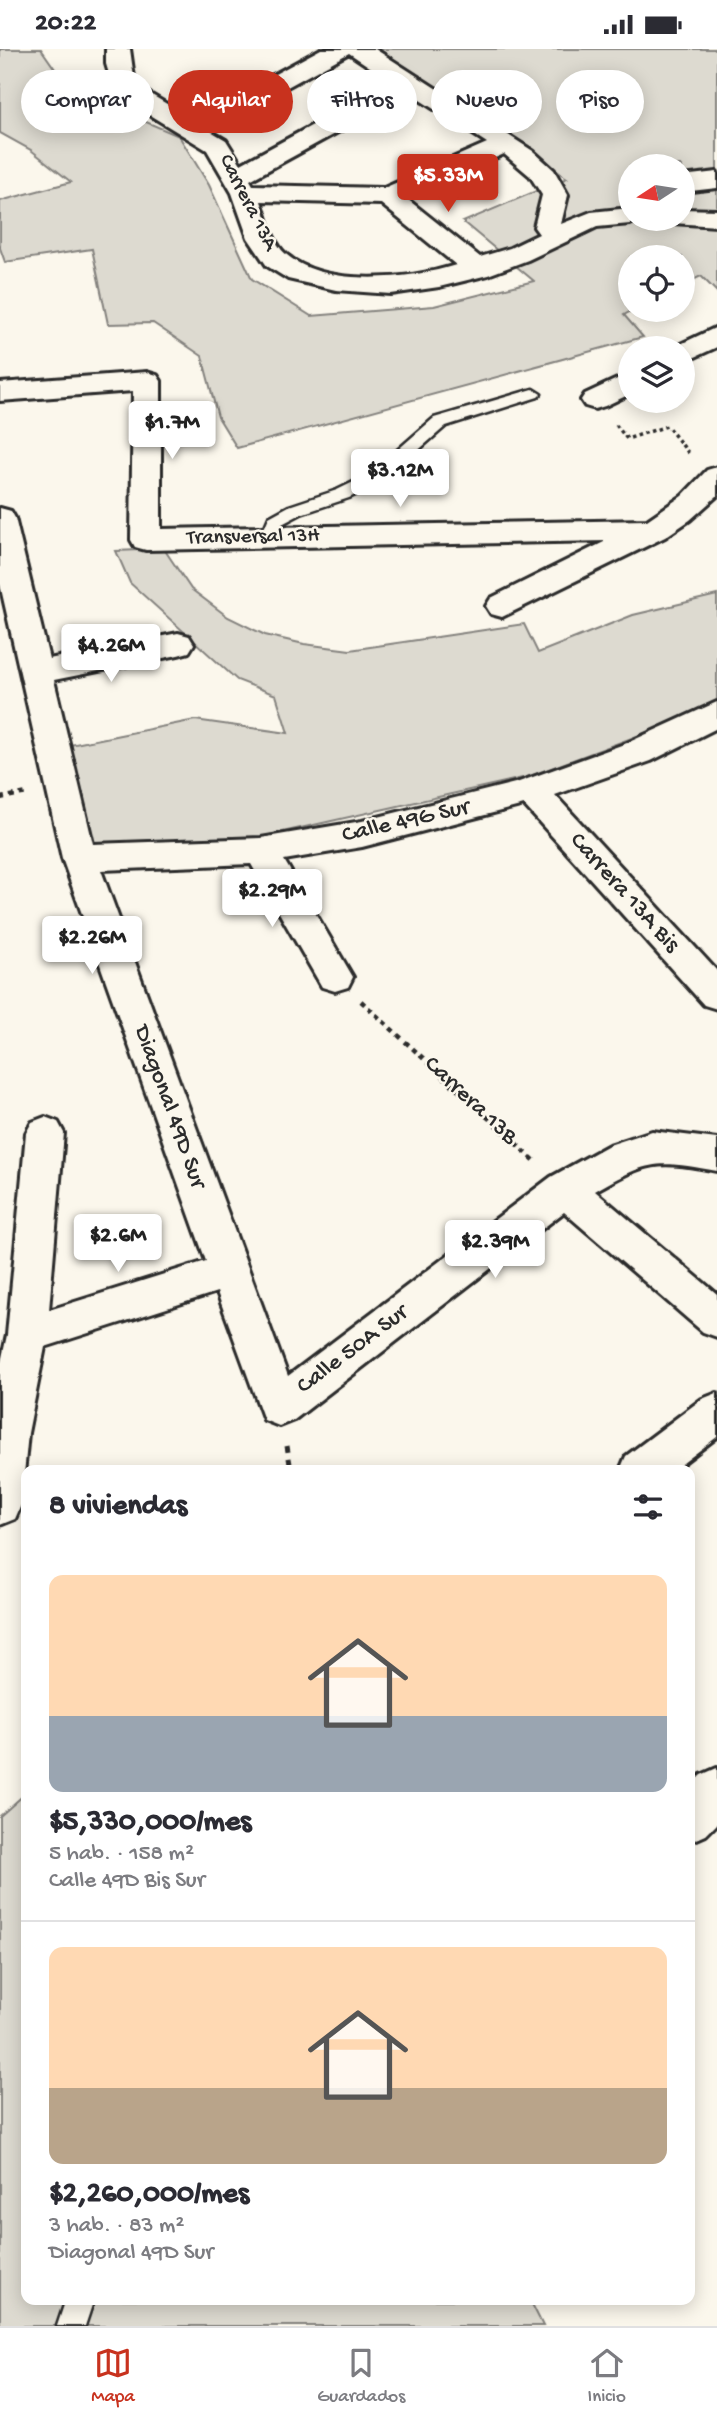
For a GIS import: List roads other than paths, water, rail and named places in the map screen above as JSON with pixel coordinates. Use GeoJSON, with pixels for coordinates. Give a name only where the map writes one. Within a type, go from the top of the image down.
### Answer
{"type":"FeatureCollection","features":[{"type":"Feature","properties":{"kind":"street","name":"Carrera 13A"},"geometry":{"type":"LineString","coordinates":[[118,49],[118,64],[124,89],[168,115]]}},
{"type":"Feature","properties":{"kind":"street"},"geometry":{"type":"LineString","coordinates":[[293,74],[339,49]]}},
{"type":"Feature","properties":{"kind":"street"},"geometry":{"type":"LineString","coordinates":[[358,49],[390,70]]}},
{"type":"Feature","properties":{"kind":"street"},"geometry":{"type":"LineString","coordinates":[[417,88],[507,144],[539,169],[555,191],[555,202],[547,227],[555,237]]}},
{"type":"Feature","properties":{"kind":"street","name":"Carrera 13A"},"geometry":{"type":"LineString","coordinates":[[198,133],[217,145],[240,185],[261,239],[276,260],[298,273],[336,282],[391,286],[439,279],[478,269]]}},
{"type":"Feature","properties":{"kind":"street"},"geometry":{"type":"LineString","coordinates":[[240,185],[326,133]]}},
{"type":"Feature","properties":{"kind":"street"},"geometry":{"type":"LineString","coordinates":[[240,185],[388,196],[507,144]]}},
{"type":"Feature","properties":{"kind":"street"},"geometry":{"type":"LineString","coordinates":[[695,183],[717,180]]}},
{"type":"Feature","properties":{"kind":"street"},"geometry":{"type":"LineString","coordinates":[[388,196],[478,269],[555,237],[618,204]]}},
{"type":"Feature","properties":{"kind":"street"},"geometry":{"type":"LineString","coordinates":[[590,220],[618,217]]}},
{"type":"Feature","properties":{"kind":"street"},"geometry":{"type":"LineString","coordinates":[[695,217],[717,218]]}},
{"type":"Feature","properties":{"kind":"street"},"geometry":{"type":"LineString","coordinates":[[695,347],[717,336]]}},
{"type":"Feature","properties":{"kind":"street","name":"Transversal 13H"},"geometry":{"type":"LineString","coordinates":[[0,392],[147,381],[146,540],[654,530]]}},
{"type":"Feature","properties":{"kind":"street"},"geometry":{"type":"LineString","coordinates":[[595,400],[618,388]]}},
{"type":"Feature","properties":{"kind":"street"},"geometry":{"type":"LineString","coordinates":[[502,606],[654,530],[683,512],[715,480]]}},
{"type":"Feature","properties":{"kind":"street","name":"Diagonal 49D Sur"},"geometry":{"type":"LineString","coordinates":[[0,518],[79,858],[279,1407]]}},
{"type":"Feature","properties":{"kind":"street"},"geometry":{"type":"LineString","coordinates":[[34,673],[178,644]]}},
{"type":"Feature","properties":{"kind":"street","name":"Calle 49G Sur"},"geometry":{"type":"LineString","coordinates":[[79,858],[261,851],[362,834],[531,791],[639,752],[717,714]]}},
{"type":"Feature","properties":{"kind":"street","name":"Carrera 13A Bis"},"geometry":{"type":"LineString","coordinates":[[531,791],[717,995]]}},
{"type":"Feature","properties":{"kind":"street"},"geometry":{"type":"LineString","coordinates":[[261,851],[335,977]]}},
{"type":"Feature","properties":{"kind":"street"},"geometry":{"type":"LineString","coordinates":[[0,1505],[4,1432],[26,1335],[45,1133]]}},
{"type":"Feature","properties":{"kind":"street","name":"Calle 50A Sur"},"geometry":{"type":"LineString","coordinates":[[279,1407],[565,1189],[622,1156],[652,1147],[717,1155]]}},
{"type":"Feature","properties":{"kind":"street"},"geometry":{"type":"LineString","coordinates":[[565,1189],[717,1319]]}},
{"type":"Feature","properties":{"kind":"street"},"geometry":{"type":"LineString","coordinates":[[26,1335],[229,1271]]}},
{"type":"Feature","properties":{"kind":"street"},"geometry":{"type":"LineString","coordinates":[[648,1465],[717,1412]]}},
{"type":"Feature","properties":{"kind":"lane"},"geometry":{"type":"LineString","coordinates":[[268,538],[275,521],[295,510],[343,494],[376,478],[440,422],[533,394]]}},
{"type":"Feature","properties":{"kind":"lane"},"geometry":{"type":"LineString","coordinates":[[71,2326],[78,2305]]}}]}
